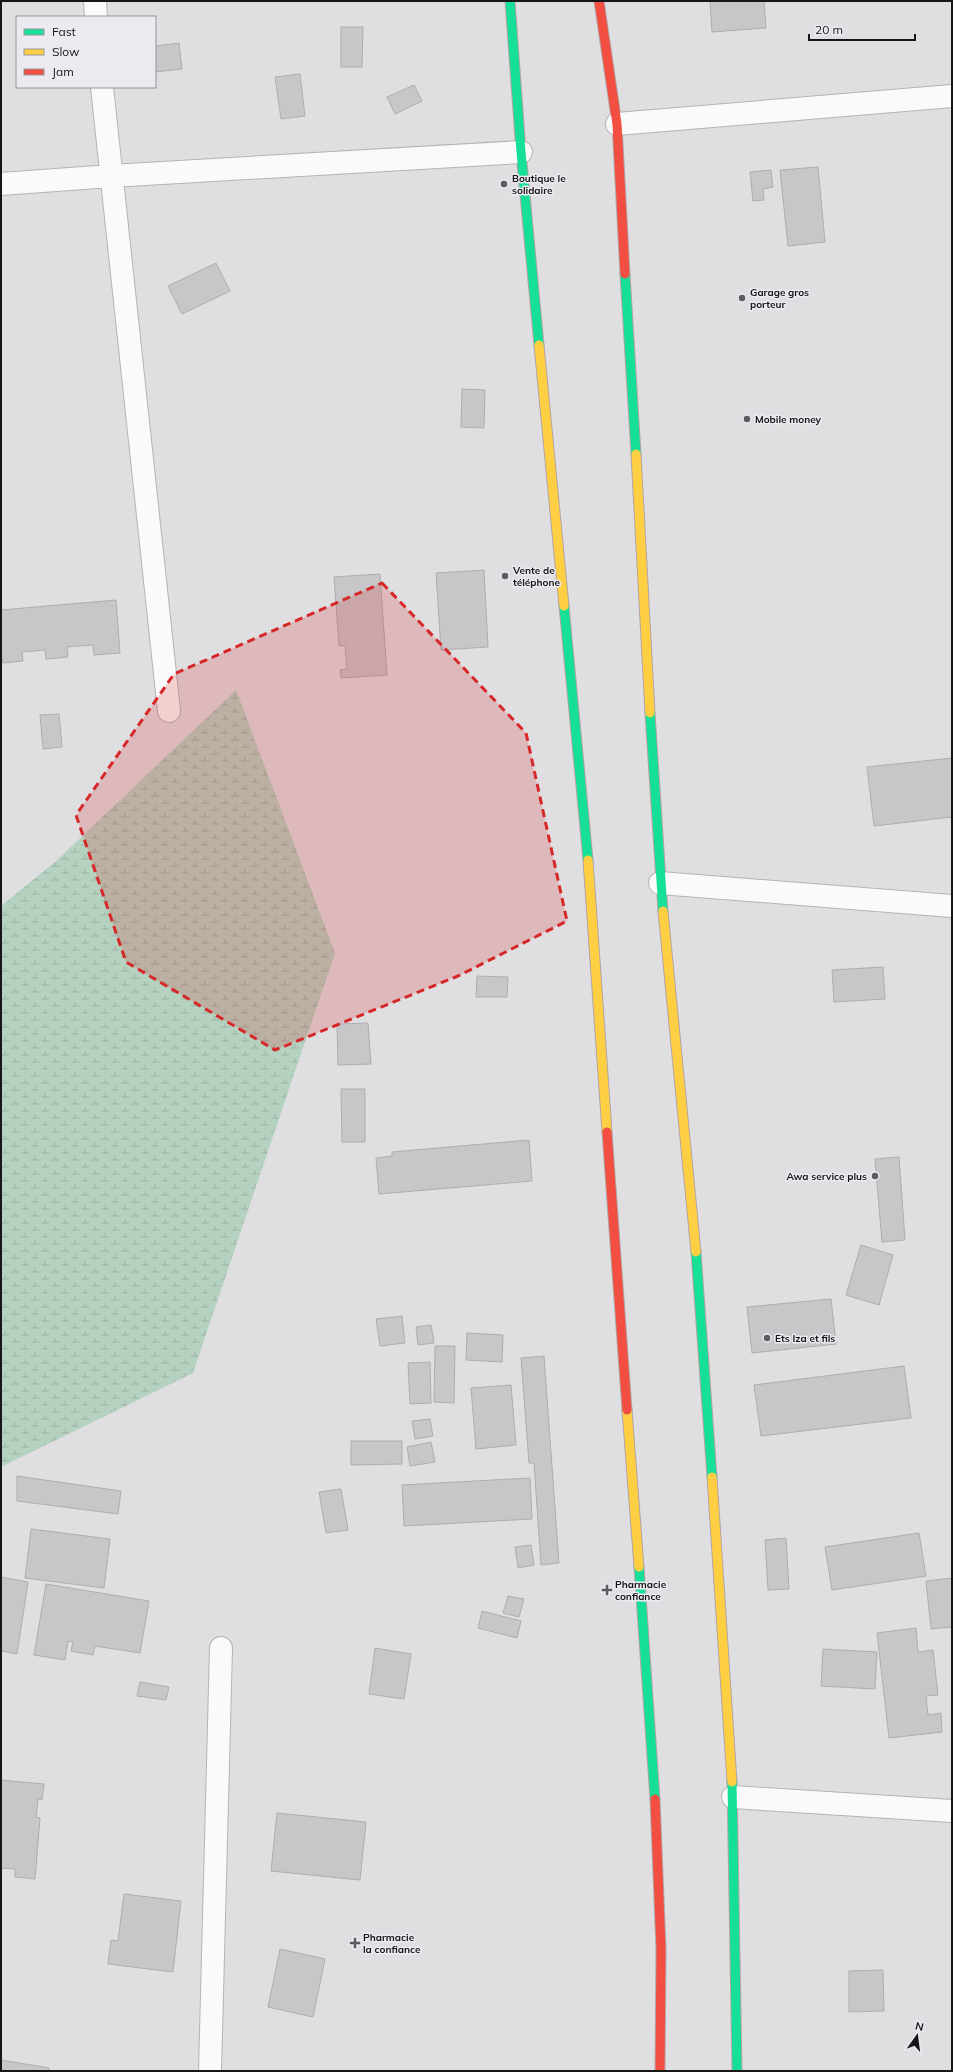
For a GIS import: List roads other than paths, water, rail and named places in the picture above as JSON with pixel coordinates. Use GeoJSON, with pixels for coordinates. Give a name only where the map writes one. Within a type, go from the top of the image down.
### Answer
{"type":"FeatureCollection","features":[{"type":"Feature","properties":{"kind":"main road"},"geometry":{"type":"LineString","coordinates":[[510,1],[521,152],[587,845],[655,1797],[661,1949],[660,2071]]}},
{"type":"Feature","properties":{"kind":"main road"},"geometry":{"type":"LineString","coordinates":[[599,1],[617,124],[660,883],[699,1287],[733,1796],[737,2071]]}},
{"type":"Feature","properties":{"kind":"street"},"geometry":{"type":"LineString","coordinates":[[94,1],[96,16]]}},
{"type":"Feature","properties":{"kind":"street"},"geometry":{"type":"LineString","coordinates":[[102,88],[169,711]]}},
{"type":"Feature","properties":{"kind":"street"},"geometry":{"type":"LineString","coordinates":[[617,124],[952,96]]}},
{"type":"Feature","properties":{"kind":"street"},"geometry":{"type":"LineString","coordinates":[[1,184],[111,176],[521,152]]}},
{"type":"Feature","properties":{"kind":"street"},"geometry":{"type":"LineString","coordinates":[[660,883],[952,906]]}},
{"type":"Feature","properties":{"kind":"street"},"geometry":{"type":"LineString","coordinates":[[210,2071],[221,1648]]}},
{"type":"Feature","properties":{"kind":"street"},"geometry":{"type":"LineString","coordinates":[[733,1796],[952,1811]]}},
{"type":"Feature","properties":{"kind":"place","name":"Boutique le solidaire"},"geometry":{"type":"Point","coordinates":[504,184]}},
{"type":"Feature","properties":{"kind":"place","name":"Garage gros porteur"},"geometry":{"type":"Point","coordinates":[742,298]}},
{"type":"Feature","properties":{"kind":"place","name":"Mobile money"},"geometry":{"type":"Point","coordinates":[747,419]}},
{"type":"Feature","properties":{"kind":"place","name":"Vente de téléphone"},"geometry":{"type":"Point","coordinates":[505,576]}},
{"type":"Feature","properties":{"kind":"place","name":"Awa service plus"},"geometry":{"type":"Point","coordinates":[875,1176]}},
{"type":"Feature","properties":{"kind":"place","name":"Ets Iza et fils"},"geometry":{"type":"Point","coordinates":[767,1338]}},
{"type":"Feature","properties":{"kind":"place","name":"Pharmacie confiance"},"geometry":{"type":"Point","coordinates":[607,1590]}},
{"type":"Feature","properties":{"kind":"place","name":"Pharmacie la confiance"},"geometry":{"type":"Point","coordinates":[355,1943]}}]}
